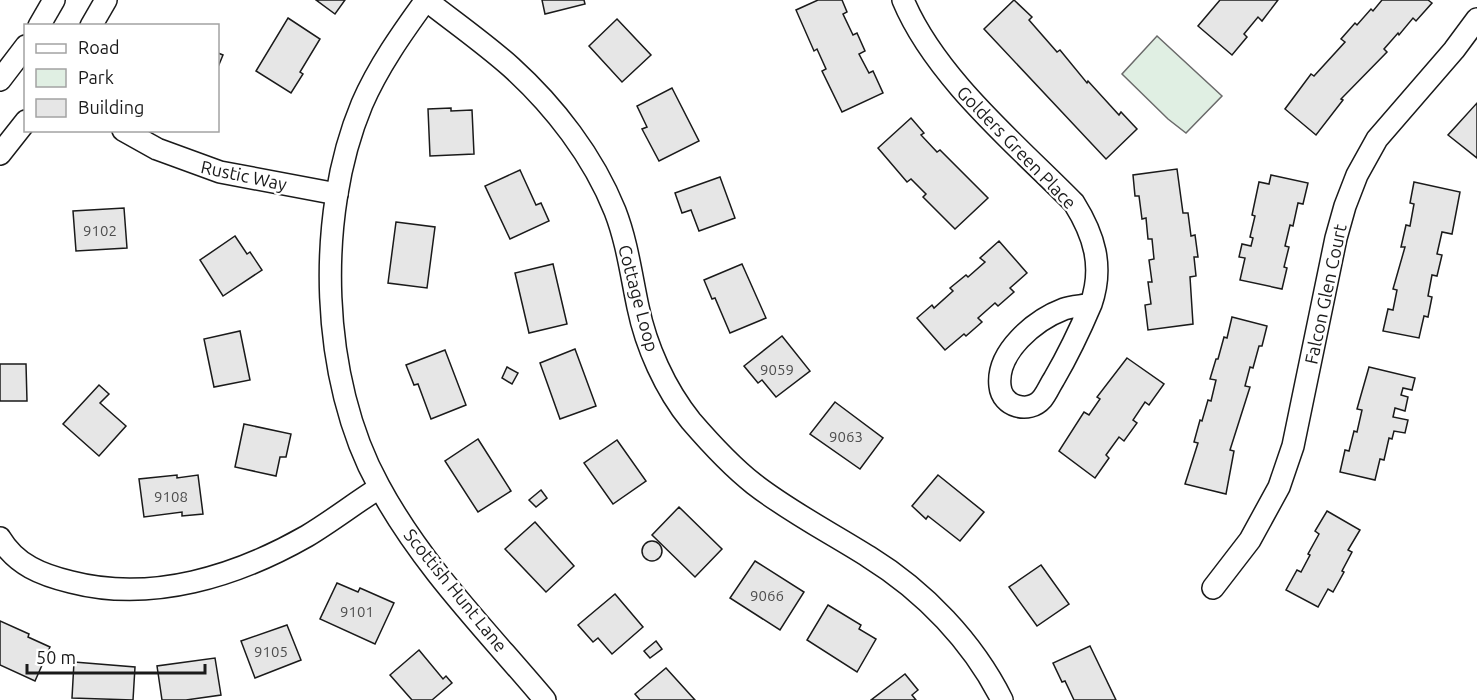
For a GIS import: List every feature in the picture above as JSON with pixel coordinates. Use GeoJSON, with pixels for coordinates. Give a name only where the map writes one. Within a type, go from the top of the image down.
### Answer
{"type":"FeatureCollection","features":[{"type":"Feature","properties":{"kind":"street"},"geometry":{"type":"LineString","coordinates":[[40,24],[54,0]]}},
{"type":"Feature","properties":{"kind":"street"},"geometry":{"type":"LineString","coordinates":[[92,24],[106,0]]}},
{"type":"Feature","properties":{"kind":"street","name":"Scottish Hunt Lane"},"geometry":{"type":"LineString","coordinates":[[426,0],[400,36],[362,104],[352,133],[337,194],[331,244],[330,285],[335,349],[346,401],[366,462],[379,488],[415,544],[452,592],[545,700]]}},
{"type":"Feature","properties":{"kind":"street","name":"Cottage Loop"},"geometry":{"type":"LineString","coordinates":[[426,0],[510,66],[546,102],[577,142],[598,176],[615,211],[651,350],[670,389],[689,418],[715,448],[752,482],[776,500],[872,558],[910,587],[938,613],[976,656],[1002,700]]}},
{"type":"Feature","properties":{"kind":"street","name":"Golders Green Place"},"geometry":{"type":"LineString","coordinates":[[903,0],[926,42],[958,86],[1074,203],[1083,217],[1095,247],[1097,272],[1091,304],[1067,357],[1041,400],[1032,406],[1020,407],[1011,404],[1002,395],[1000,384],[1003,366],[1011,349],[1047,317],[1066,308],[1091,304]]}},
{"type":"Feature","properties":{"kind":"street","name":"Falcon Glen Court"},"geometry":{"type":"LineString","coordinates":[[1213,588],[1250,540],[1279,487],[1293,446],[1336,238],[1357,175],[1377,139],[1454,50],[1477,19]]}},
{"type":"Feature","properties":{"kind":"street"},"geometry":{"type":"LineString","coordinates":[[0,80],[23,55]]}},
{"type":"Feature","properties":{"kind":"street"},"geometry":{"type":"LineString","coordinates":[[0,154],[24,124]]}},
{"type":"Feature","properties":{"kind":"street","name":"Rustic Way"},"geometry":{"type":"LineString","coordinates":[[127,132],[157,149],[211,170],[337,194]]}},
{"type":"Feature","properties":{"kind":"street"},"geometry":{"type":"LineString","coordinates":[[0,538],[6,548],[23,564],[44,575],[87,586],[127,590],[167,588],[214,576],[262,558],[307,536],[379,488]]}},
{"type":"Feature","properties":{"kind":"green space"},"geometry":{"type":"Polygon","coordinates":[[[1157,36],[1222,96],[1186,133],[1168,119],[1122,74],[1157,36]]]}},
{"type":"Feature","properties":{"kind":"building"},"geometry":{"type":"Polygon","coordinates":[[[316,0],[345,0],[335,14],[316,0]]]}},
{"type":"Feature","properties":{"kind":"building"},"geometry":{"type":"Polygon","coordinates":[[[542,0],[584,0],[585,4],[545,14],[542,0]]]}},
{"type":"Feature","properties":{"kind":"building"},"geometry":{"type":"Polygon","coordinates":[[[818,0],[842,0],[847,12],[843,14],[853,35],[857,33],[865,51],[859,54],[869,73],[873,71],[883,93],[842,112],[822,71],[826,69],[817,49],[814,51],[796,10],[818,0]]]}},
{"type":"Feature","properties":{"kind":"building"},"geometry":{"type":"Polygon","coordinates":[[[1014,0],[1032,17],[1029,20],[1057,52],[1060,50],[1087,83],[1088,81],[1119,115],[1121,112],[1137,129],[1106,159],[984,29],[1014,0]]]}},
{"type":"Feature","properties":{"kind":"building"},"geometry":{"type":"Polygon","coordinates":[[[1220,0],[1278,0],[1262,21],[1258,17],[1244,34],[1247,37],[1232,55],[1198,26],[1220,0]]]}},
{"type":"Feature","properties":{"kind":"building"},"geometry":{"type":"Polygon","coordinates":[[[1382,0],[1428,0],[1432,3],[1416,21],[1413,18],[1399,35],[1398,33],[1384,49],[1387,52],[1341,99],[1343,100],[1316,135],[1285,109],[1311,74],[1314,76],[1345,42],[1341,39],[1355,23],[1357,25],[1382,0]]]}},
{"type":"Feature","properties":{"kind":"building"},"geometry":{"type":"Polygon","coordinates":[[[288,18],[320,39],[300,72],[303,74],[291,93],[256,71],[288,18]]]}},
{"type":"Feature","properties":{"kind":"building"},"geometry":{"type":"Polygon","coordinates":[[[617,19],[651,55],[622,82],[589,46],[617,19]]]}},
{"type":"Feature","properties":{"kind":"building"},"geometry":{"type":"Polygon","coordinates":[[[672,88],[699,141],[659,161],[642,129],[647,127],[637,106],[672,88]]]}},
{"type":"Feature","properties":{"kind":"building"},"geometry":{"type":"Polygon","coordinates":[[[1477,103],[1477,158],[1448,135],[1477,103]]]}},
{"type":"Feature","properties":{"kind":"building"},"geometry":{"type":"Polygon","coordinates":[[[451,108],[451,111],[472,110],[474,154],[430,156],[428,109],[451,108]]]}},
{"type":"Feature","properties":{"kind":"building"},"geometry":{"type":"Polygon","coordinates":[[[911,118],[924,133],[921,135],[937,152],[940,150],[988,198],[955,229],[923,197],[926,194],[911,179],[907,182],[878,148],[911,118]]]}},
{"type":"Feature","properties":{"kind":"building"},"geometry":{"type":"Polygon","coordinates":[[[1177,169],[1183,213],[1188,213],[1191,236],[1195,235],[1198,257],[1194,257],[1196,276],[1190,277],[1193,324],[1148,330],[1145,305],[1151,304],[1148,282],[1152,282],[1149,260],[1154,259],[1152,239],[1148,239],[1146,218],[1142,219],[1139,196],[1135,196],[1133,175],[1177,169]]]}},
{"type":"Feature","properties":{"kind":"building"},"geometry":{"type":"Polygon","coordinates":[[[520,170],[536,205],[541,203],[549,221],[510,239],[485,186],[520,170]]]}},
{"type":"Feature","properties":{"kind":"building"},"geometry":{"type":"Polygon","coordinates":[[[1271,175],[1308,183],[1303,204],[1298,203],[1293,226],[1290,225],[1285,246],[1289,247],[1284,267],[1287,268],[1282,289],[1240,280],[1245,258],[1239,257],[1242,244],[1251,246],[1253,238],[1250,237],[1255,216],[1252,215],[1259,182],[1269,184],[1271,175]]]}},
{"type":"Feature","properties":{"kind":"building"},"geometry":{"type":"Polygon","coordinates":[[[720,177],[735,218],[699,231],[691,210],[682,213],[675,193],[720,177]]]}},
{"type":"Feature","properties":{"kind":"building"},"geometry":{"type":"Polygon","coordinates":[[[1414,182],[1460,192],[1452,234],[1442,232],[1437,254],[1442,255],[1437,276],[1432,275],[1428,296],[1432,297],[1428,317],[1424,316],[1419,338],[1383,331],[1388,309],[1393,310],[1397,290],[1393,289],[1405,247],[1401,247],[1406,225],[1410,226],[1414,204],[1410,203],[1414,182]]]}},
{"type":"Feature","properties":{"kind":"building"},"geometry":{"type":"Polygon","coordinates":[[[124,208],[127,248],[76,251],[73,211],[124,208]]]}},
{"type":"Feature","properties":{"kind":"building"},"geometry":{"type":"Polygon","coordinates":[[[396,222],[435,227],[427,288],[388,283],[396,222]]]}},
{"type":"Feature","properties":{"kind":"building"},"geometry":{"type":"Polygon","coordinates":[[[235,236],[262,270],[223,296],[200,260],[235,236]]]}},
{"type":"Feature","properties":{"kind":"building"},"geometry":{"type":"Polygon","coordinates":[[[999,241],[1027,273],[1010,288],[1014,292],[998,306],[995,303],[978,318],[982,322],[945,350],[917,318],[932,305],[934,308],[953,291],[950,288],[966,275],[968,277],[985,262],[980,258],[999,241]]]}},
{"type":"Feature","properties":{"kind":"building"},"geometry":{"type":"Polygon","coordinates":[[[553,264],[567,324],[529,333],[515,273],[553,264]]]}},
{"type":"Feature","properties":{"kind":"building"},"geometry":{"type":"Polygon","coordinates":[[[742,264],[766,318],[730,333],[715,298],[712,299],[704,280],[742,264]]]}},
{"type":"Feature","properties":{"kind":"building"},"geometry":{"type":"Polygon","coordinates":[[[1232,317],[1267,326],[1262,346],[1259,346],[1253,368],[1250,367],[1245,386],[1250,387],[1230,450],[1234,451],[1226,494],[1185,484],[1198,443],[1194,442],[1200,420],[1202,421],[1208,400],[1211,401],[1216,380],[1210,379],[1224,337],[1227,338],[1232,317]]]}},
{"type":"Feature","properties":{"kind":"building"},"geometry":{"type":"Polygon","coordinates":[[[240,331],[250,380],[214,387],[204,339],[240,331]]]}},
{"type":"Feature","properties":{"kind":"building"},"geometry":{"type":"Polygon","coordinates":[[[782,336],[810,371],[776,397],[762,380],[758,383],[744,366],[782,336]]]}},
{"type":"Feature","properties":{"kind":"building"},"geometry":{"type":"Polygon","coordinates":[[[575,349],[596,406],[560,419],[540,363],[575,349]]]}},
{"type":"Feature","properties":{"kind":"building"},"geometry":{"type":"Polygon","coordinates":[[[445,350],[466,405],[431,419],[418,384],[414,385],[406,365],[445,350]]]}},
{"type":"Feature","properties":{"kind":"building"},"geometry":{"type":"Polygon","coordinates":[[[1127,358],[1164,384],[1149,405],[1145,402],[1133,420],[1137,423],[1124,441],[1119,437],[1106,455],[1109,458],[1095,478],[1059,451],[1084,412],[1089,415],[1100,399],[1097,397],[1127,358]]]}},
{"type":"Feature","properties":{"kind":"building"},"geometry":{"type":"Polygon","coordinates":[[[0,364],[26,364],[27,401],[0,401],[0,364]]]}},
{"type":"Feature","properties":{"kind":"building"},"geometry":{"type":"Polygon","coordinates":[[[507,367],[518,373],[512,384],[502,378],[507,367]]]}},
{"type":"Feature","properties":{"kind":"building"},"geometry":{"type":"Polygon","coordinates":[[[1369,367],[1415,378],[1412,390],[1403,388],[1401,395],[1408,397],[1405,411],[1395,408],[1393,417],[1408,420],[1405,433],[1394,431],[1392,439],[1389,438],[1384,460],[1380,459],[1375,480],[1340,472],[1345,450],[1349,451],[1354,431],[1357,432],[1362,410],[1357,409],[1369,367]]]}},
{"type":"Feature","properties":{"kind":"building"},"geometry":{"type":"Polygon","coordinates":[[[99,385],[109,394],[100,403],[126,426],[99,456],[63,424],[99,385]]]}},
{"type":"Feature","properties":{"kind":"building"},"geometry":{"type":"Polygon","coordinates":[[[835,402],[883,438],[860,469],[810,434],[835,402]]]}},
{"type":"Feature","properties":{"kind":"building"},"geometry":{"type":"Polygon","coordinates":[[[244,424],[291,434],[286,457],[280,457],[276,476],[235,467],[244,424]]]}},
{"type":"Feature","properties":{"kind":"building"},"geometry":{"type":"Polygon","coordinates":[[[478,439],[511,491],[478,512],[445,461],[478,439]]]}},
{"type":"Feature","properties":{"kind":"building"},"geometry":{"type":"Polygon","coordinates":[[[617,440],[646,481],[613,504],[584,463],[617,440]]]}},
{"type":"Feature","properties":{"kind":"building"},"geometry":{"type":"Polygon","coordinates":[[[177,475],[177,478],[198,475],[203,514],[182,516],[182,512],[144,517],[139,479],[177,475]]]}},
{"type":"Feature","properties":{"kind":"building"},"geometry":{"type":"Polygon","coordinates":[[[938,475],[984,512],[960,541],[928,516],[926,519],[912,506],[938,475]]]}},
{"type":"Feature","properties":{"kind":"building"},"geometry":{"type":"Polygon","coordinates":[[[541,490],[547,498],[536,507],[529,500],[541,490]]]}},
{"type":"Feature","properties":{"kind":"building"},"geometry":{"type":"Polygon","coordinates":[[[679,507],[722,549],[695,577],[652,535],[679,507]]]}},
{"type":"Feature","properties":{"kind":"building"},"geometry":{"type":"Polygon","coordinates":[[[1327,511],[1360,530],[1348,550],[1352,552],[1342,571],[1344,572],[1333,592],[1328,589],[1318,607],[1286,590],[1297,570],[1301,572],[1310,555],[1308,554],[1319,534],[1315,531],[1327,511]]]}},
{"type":"Feature","properties":{"kind":"building"},"geometry":{"type":"Polygon","coordinates":[[[535,522],[574,566],[546,592],[505,549],[535,522]]]}},
{"type":"Feature","properties":{"kind":"building"},"geometry":{"type":"Polygon","coordinates":[[[652,541],[659,544],[662,551],[659,558],[652,561],[645,558],[642,551],[645,544],[652,541]]]}},
{"type":"Feature","properties":{"kind":"building"},"geometry":{"type":"Polygon","coordinates":[[[755,561],[804,592],[780,630],[730,598],[755,561]]]}},
{"type":"Feature","properties":{"kind":"building"},"geometry":{"type":"Polygon","coordinates":[[[1041,565],[1069,604],[1037,626],[1009,587],[1041,565]]]}},
{"type":"Feature","properties":{"kind":"building"},"geometry":{"type":"Polygon","coordinates":[[[337,583],[358,592],[360,588],[394,603],[375,644],[320,619],[337,583]]]}},
{"type":"Feature","properties":{"kind":"building"},"geometry":{"type":"Polygon","coordinates":[[[615,594],[643,627],[612,654],[598,638],[593,642],[578,625],[615,594]]]}},
{"type":"Feature","properties":{"kind":"building"},"geometry":{"type":"Polygon","coordinates":[[[828,605],[861,625],[859,629],[876,639],[857,672],[807,640],[828,605]]]}},
{"type":"Feature","properties":{"kind":"building"},"geometry":{"type":"Polygon","coordinates":[[[0,621],[29,634],[28,637],[50,647],[35,681],[0,665],[0,621]]]}},
{"type":"Feature","properties":{"kind":"building"},"geometry":{"type":"Polygon","coordinates":[[[287,625],[301,660],[255,678],[241,641],[287,625]]]}},
{"type":"Feature","properties":{"kind":"building"},"geometry":{"type":"Polygon","coordinates":[[[656,641],[662,649],[650,658],[644,651],[656,641]]]}},
{"type":"Feature","properties":{"kind":"building"},"geometry":{"type":"Polygon","coordinates":[[[1090,646],[1116,700],[1074,700],[1065,681],[1062,682],[1053,663],[1090,646]]]}},
{"type":"Feature","properties":{"kind":"building"},"geometry":{"type":"Polygon","coordinates":[[[419,650],[443,679],[446,676],[452,683],[432,700],[412,700],[390,675],[419,650]]]}},
{"type":"Feature","properties":{"kind":"building"},"geometry":{"type":"Polygon","coordinates":[[[215,658],[221,695],[186,700],[162,700],[157,666],[215,658]]]}},
{"type":"Feature","properties":{"kind":"building"},"geometry":{"type":"Polygon","coordinates":[[[74,662],[135,667],[133,700],[72,698],[74,662]]]}},
{"type":"Feature","properties":{"kind":"building"},"geometry":{"type":"Polygon","coordinates":[[[666,668],[695,700],[640,700],[635,694],[666,668]]]}},
{"type":"Feature","properties":{"kind":"building"},"geometry":{"type":"Polygon","coordinates":[[[905,674],[918,690],[912,695],[916,700],[871,700],[905,674]]]}}]}
